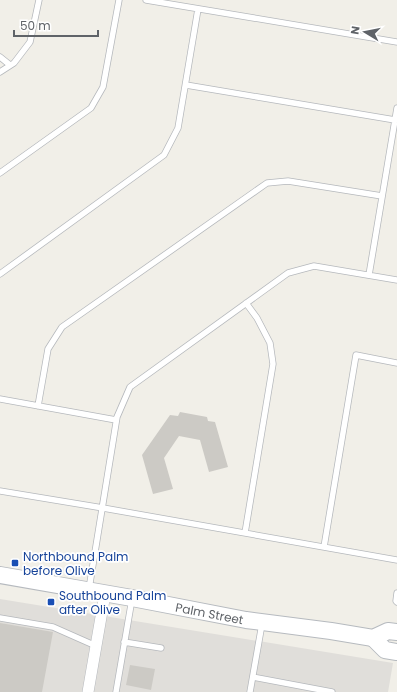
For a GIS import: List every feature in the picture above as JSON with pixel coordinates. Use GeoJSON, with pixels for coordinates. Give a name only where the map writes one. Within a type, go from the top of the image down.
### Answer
{"type":"FeatureCollection","features":[{"type":"Feature","properties":{"kind":"main road","name":"Palm Street"},"geometry":{"type":"LineString","coordinates":[[0,575],[246,620],[373,638],[388,631],[397,632]]}},
{"type":"Feature","properties":{"kind":"main road"},"geometry":{"type":"LineString","coordinates":[[373,638],[385,650],[397,652]]}},
{"type":"Feature","properties":{"kind":"street"},"geometry":{"type":"LineString","coordinates":[[88,692],[105,594]]}},
{"type":"Feature","properties":{"kind":"lane"},"geometry":{"type":"LineString","coordinates":[[0,72],[14,63],[30,42],[39,0]]}},
{"type":"Feature","properties":{"kind":"lane"},"geometry":{"type":"LineString","coordinates":[[0,173],[91,108],[103,87],[119,0]]}},
{"type":"Feature","properties":{"kind":"lane"},"geometry":{"type":"LineString","coordinates":[[146,0],[397,42]]}},
{"type":"Feature","properties":{"kind":"lane"},"geometry":{"type":"LineString","coordinates":[[0,274],[164,155],[178,128],[198,9]]}},
{"type":"Feature","properties":{"kind":"lane"},"geometry":{"type":"LineString","coordinates":[[0,57],[10,65]]}},
{"type":"Feature","properties":{"kind":"lane"},"geometry":{"type":"LineString","coordinates":[[186,85],[395,120]]}},
{"type":"Feature","properties":{"kind":"lane"},"geometry":{"type":"LineString","coordinates":[[369,275],[397,108]]}},
{"type":"Feature","properties":{"kind":"lane"},"geometry":{"type":"LineString","coordinates":[[38,406],[48,349],[62,327],[267,183],[288,181],[382,196]]}},
{"type":"Feature","properties":{"kind":"lane"},"geometry":{"type":"LineString","coordinates":[[89,591],[116,420],[130,387],[288,273],[314,266],[397,280]]}},
{"type":"Feature","properties":{"kind":"lane"},"geometry":{"type":"LineString","coordinates":[[245,533],[273,364],[270,343],[257,318],[246,303]]}},
{"type":"Feature","properties":{"kind":"lane"},"geometry":{"type":"LineString","coordinates":[[324,547],[356,355],[397,362]]}},
{"type":"Feature","properties":{"kind":"lane"},"geometry":{"type":"LineString","coordinates":[[0,399],[116,420]]}},
{"type":"Feature","properties":{"kind":"lane"},"geometry":{"type":"LineString","coordinates":[[0,491],[397,560]]}},
{"type":"Feature","properties":{"kind":"lane"},"geometry":{"type":"LineString","coordinates":[[397,593],[397,602]]}},
{"type":"Feature","properties":{"kind":"lane"},"geometry":{"type":"LineString","coordinates":[[116,692],[132,598]]}},
{"type":"Feature","properties":{"kind":"lane"},"geometry":{"type":"LineString","coordinates":[[0,618],[53,627],[96,646]]}},
{"type":"Feature","properties":{"kind":"lane"},"geometry":{"type":"LineString","coordinates":[[250,692],[263,622]]}},
{"type":"Feature","properties":{"kind":"lane"},"geometry":{"type":"LineString","coordinates":[[124,642],[161,648]]}},
{"type":"Feature","properties":{"kind":"lane"},"geometry":{"type":"LineString","coordinates":[[253,677],[332,692]]}},
{"type":"Feature","properties":{"kind":"shaded area"},"geometry":{"type":"Polygon","coordinates":[[[0,599],[393,663],[388,692],[0,692],[0,599]]]}},
{"type":"Feature","properties":{"kind":"building"},"geometry":{"type":"Polygon","coordinates":[[[180,412],[207,417],[208,421],[215,422],[228,467],[209,472],[200,440],[179,436],[164,458],[173,489],[153,494],[142,455],[170,415],[178,416],[180,412]]]}},
{"type":"Feature","properties":{"kind":"building"},"geometry":{"type":"Polygon","coordinates":[[[0,623],[53,632],[42,692],[0,692],[0,623]]]}},
{"type":"Feature","properties":{"kind":"building"},"geometry":{"type":"Polygon","coordinates":[[[130,665],[155,669],[151,690],[126,685],[130,665]]]}},
{"type":"Feature","properties":{"kind":"place","name":"Northbound Palm before Olive"},"geometry":{"type":"Point","coordinates":[15,563]}},
{"type":"Feature","properties":{"kind":"place","name":"Southbound Palm after Olive"},"geometry":{"type":"Point","coordinates":[51,602]}}]}
